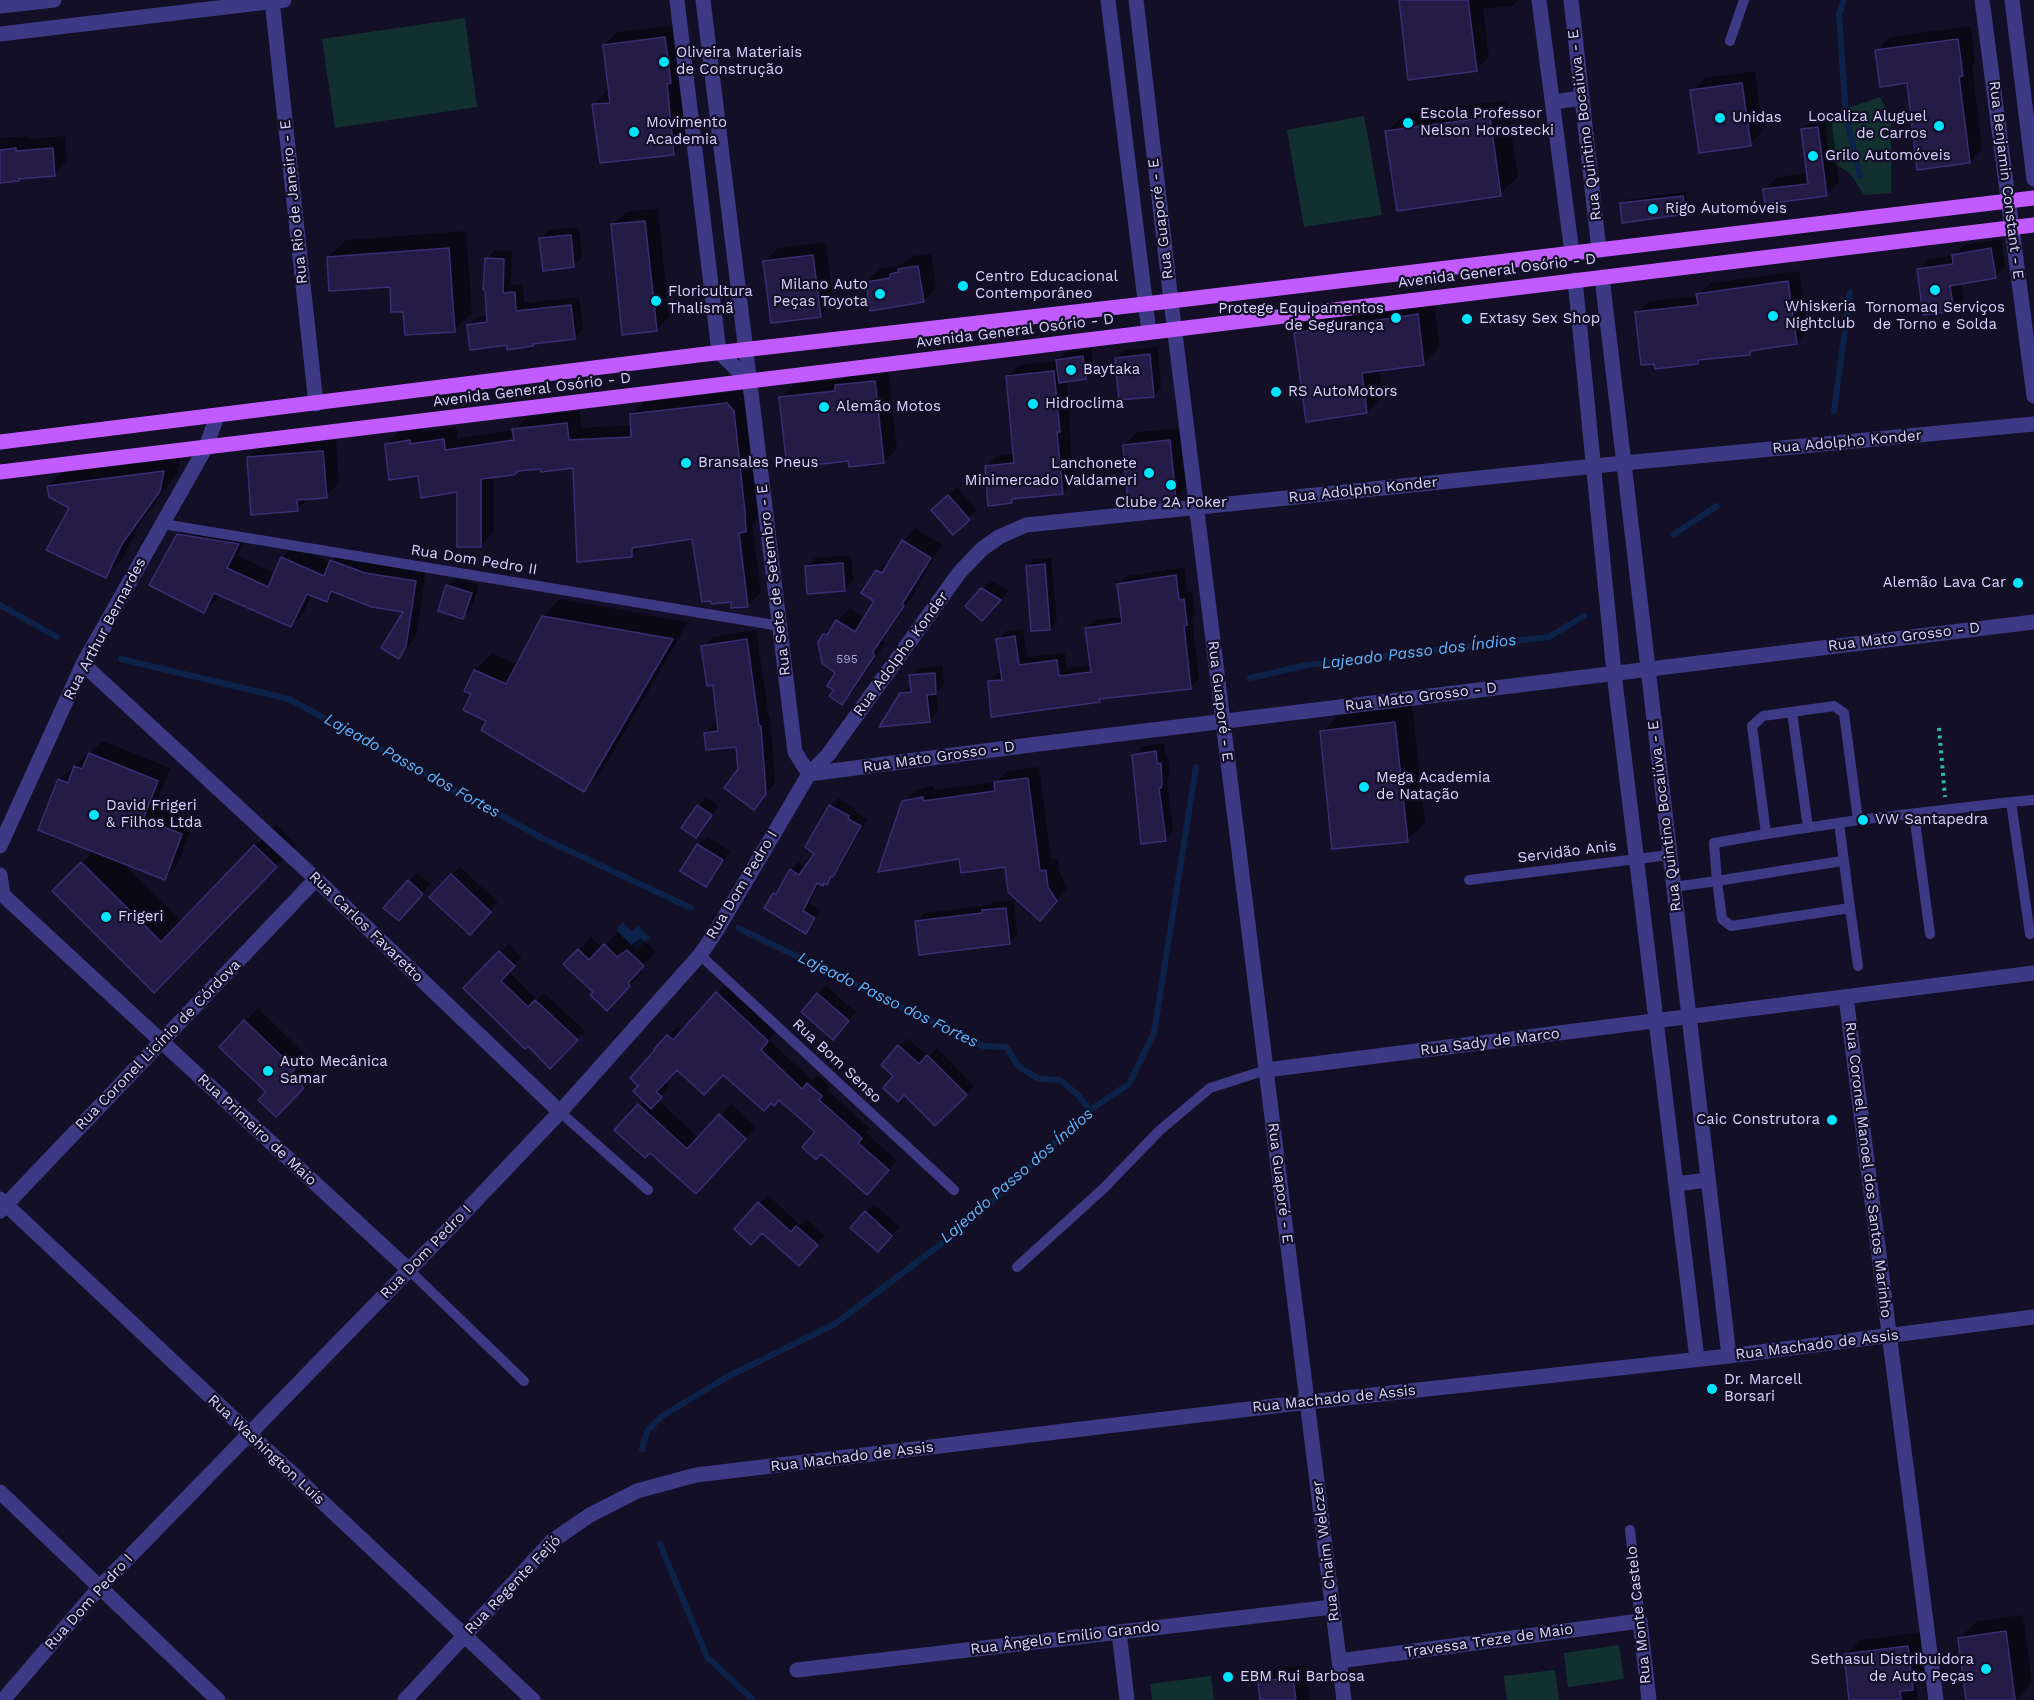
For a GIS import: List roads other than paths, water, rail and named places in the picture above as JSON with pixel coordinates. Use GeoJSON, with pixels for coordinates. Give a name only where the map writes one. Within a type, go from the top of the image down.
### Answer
{"type":"FeatureCollection","features":[{"type":"Feature","properties":{"kind":"main road","name":"Avenida General Osório - D"},"geometry":{"type":"LineString","coordinates":[[0,442],[719,352],[1171,301],[2034,198]]}},
{"type":"Feature","properties":{"kind":"main road","name":"Avenida General Osório - D"},"geometry":{"type":"LineString","coordinates":[[0,472],[2034,225]]}},
{"type":"Feature","properties":{"kind":"street"},"geometry":{"type":"LineString","coordinates":[[0,6],[54,0]]}},
{"type":"Feature","properties":{"kind":"street"},"geometry":{"type":"LineString","coordinates":[[677,0],[719,352],[750,382]]}},
{"type":"Feature","properties":{"kind":"street","name":"Rua Sete de Setembro - E"},"geometry":{"type":"LineString","coordinates":[[703,0],[795,752],[809,774]]}},
{"type":"Feature","properties":{"kind":"street","name":"Rua Guaporé - E"},"geometry":{"type":"LineString","coordinates":[[1108,0],[1149,332]]}},
{"type":"Feature","properties":{"kind":"street","name":"Rua Guaporé - E"},"geometry":{"type":"LineString","coordinates":[[1136,0],[1222,721],[1308,1402]]}},
{"type":"Feature","properties":{"kind":"street","name":"Rua Quintino Bocaiúva - E"},"geometry":{"type":"LineString","coordinates":[[1539,0],[1572,253]]}},
{"type":"Feature","properties":{"kind":"street","name":"Rua Quintino Bocaiúva - E"},"geometry":{"type":"LineString","coordinates":[[1571,0],[1599,250]]}},
{"type":"Feature","properties":{"kind":"street","name":"Rua Benjamin Constant - E"},"geometry":{"type":"LineString","coordinates":[[1982,0],[2034,396]]}},
{"type":"Feature","properties":{"kind":"street","name":"Rua Benjamin Constant - E"},"geometry":{"type":"LineString","coordinates":[[2012,0],[2034,179]]}},
{"type":"Feature","properties":{"kind":"street"},"geometry":{"type":"LineString","coordinates":[[0,34],[276,1]]}},
{"type":"Feature","properties":{"kind":"street","name":"Rua Rio de Janeiro - E"},"geometry":{"type":"LineString","coordinates":[[276,1],[316,404]]}},
{"type":"Feature","properties":{"kind":"street"},"geometry":{"type":"LineString","coordinates":[[1553,102],[1582,98]]}},
{"type":"Feature","properties":{"kind":"street","name":"Rua Quintino Bocaiúva - E"},"geometry":{"type":"LineString","coordinates":[[1602,277],[1729,1356]]}},
{"type":"Feature","properties":{"kind":"street"},"geometry":{"type":"LineString","coordinates":[[1575,280],[1614,673],[1697,1359]]}},
{"type":"Feature","properties":{"kind":"street","name":"Rua Arthur Bernardes"},"geometry":{"type":"LineString","coordinates":[[0,846],[83,664],[206,447],[217,416]]}},
{"type":"Feature","properties":{"kind":"street","name":"Rua Adolpho Konder"},"geometry":{"type":"LineString","coordinates":[[809,774],[828,755],[959,573],[982,549],[999,537],[1026,525],[1593,466],[2034,424]]}},
{"type":"Feature","properties":{"kind":"street","name":"Rua Mato Grosso - D"},"geometry":{"type":"LineString","coordinates":[[809,774],[2034,622]]}},
{"type":"Feature","properties":{"kind":"street","name":"Rua Carlos Favaretto"},"geometry":{"type":"LineString","coordinates":[[83,664],[316,879],[560,1112]]}},
{"type":"Feature","properties":{"kind":"street","name":"Rua Dom Pedro I"},"geometry":{"type":"LineString","coordinates":[[3,1700],[100,1587],[560,1112],[700,955],[809,774]]}},
{"type":"Feature","properties":{"kind":"street","name":"Rua Primeiro de Maio"},"geometry":{"type":"LineString","coordinates":[[0,875],[1,899],[162,1042],[409,1270]]}},
{"type":"Feature","properties":{"kind":"street","name":"Rua Coronel Licínio de Córdova"},"geometry":{"type":"LineString","coordinates":[[2,1205],[162,1042],[316,879]]}},
{"type":"Feature","properties":{"kind":"street","name":"Rua Sady de Marco"},"geometry":{"type":"LineString","coordinates":[[1266,1070],[2034,973]]}},
{"type":"Feature","properties":{"kind":"street","name":"Rua Coronel Manoel dos Santos Marinho"},"geometry":{"type":"LineString","coordinates":[[1846,997],[1936,1700]]}},
{"type":"Feature","properties":{"kind":"street"},"geometry":{"type":"LineString","coordinates":[[1676,1184],[1708,1180]]}},
{"type":"Feature","properties":{"kind":"street","name":"Rua Washington Luís"},"geometry":{"type":"LineString","coordinates":[[2,1205],[533,1700]]}},
{"type":"Feature","properties":{"kind":"street","name":"Rua Machado de Assis"},"geometry":{"type":"LineString","coordinates":[[637,1491],[696,1475],[1308,1402],[1729,1356],[2034,1317]]}},
{"type":"Feature","properties":{"kind":"street","name":"Rua Chaim Welczer"},"geometry":{"type":"LineString","coordinates":[[1308,1402],[1344,1700]]}},
{"type":"Feature","properties":{"kind":"street","name":"Rua Regente Feijó"},"geometry":{"type":"LineString","coordinates":[[405,1700],[552,1541],[590,1515],[637,1491]]}},
{"type":"Feature","properties":{"kind":"street"},"geometry":{"type":"LineString","coordinates":[[0,1492],[218,1700]]}},
{"type":"Feature","properties":{"kind":"street","name":"Rua Ângelo Emílio Grando"},"geometry":{"type":"LineString","coordinates":[[797,1670],[1332,1606]]}},
{"type":"Feature","properties":{"kind":"street","name":"Travessa Treze de Maio"},"geometry":{"type":"LineString","coordinates":[[1339,1662],[1640,1621]]}},
{"type":"Feature","properties":{"kind":"street","name":"Rua Monte Castelo"},"geometry":{"type":"LineString","coordinates":[[1640,1621],[1648,1700]]}},
{"type":"Feature","properties":{"kind":"street"},"geometry":{"type":"LineString","coordinates":[[1119,1632],[1127,1700]]}},
{"type":"Feature","properties":{"kind":"lane"},"geometry":{"type":"LineString","coordinates":[[1730,41],[1744,0]]}},
{"type":"Feature","properties":{"kind":"lane","name":"Rua Dom Pedro II"},"geometry":{"type":"LineString","coordinates":[[163,524],[780,626]]}},
{"type":"Feature","properties":{"kind":"lane"},"geometry":{"type":"LineString","coordinates":[[1766,834],[1752,726],[1763,716],[1834,706],[1844,713],[1858,820]]}},
{"type":"Feature","properties":{"kind":"lane"},"geometry":{"type":"LineString","coordinates":[[1792,712],[1808,828]]}},
{"type":"Feature","properties":{"kind":"lane"},"geometry":{"type":"LineString","coordinates":[[1850,908],[1731,926],[1722,919],[1714,843],[1858,820],[2034,800]]}},
{"type":"Feature","properties":{"kind":"lane"},"geometry":{"type":"LineString","coordinates":[[2011,802],[2030,934]]}},
{"type":"Feature","properties":{"kind":"lane"},"geometry":{"type":"LineString","coordinates":[[1914,814],[1930,934]]}},
{"type":"Feature","properties":{"kind":"lane"},"geometry":{"type":"LineString","coordinates":[[1839,823],[1842,861],[1858,966]]}},
{"type":"Feature","properties":{"kind":"lane","name":"Servidão Anis"},"geometry":{"type":"LineString","coordinates":[[1469,880],[1669,855]]}},
{"type":"Feature","properties":{"kind":"lane"},"geometry":{"type":"LineString","coordinates":[[1673,887],[1842,861]]}},
{"type":"Feature","properties":{"kind":"lane","name":"Rua Bom Senso"},"geometry":{"type":"LineString","coordinates":[[700,955],[954,1190]]}},
{"type":"Feature","properties":{"kind":"lane","name":"Rua Sady de Marco"},"geometry":{"type":"LineString","coordinates":[[1017,1267],[1104,1188],[1159,1131],[1210,1089],[1266,1070]]}},
{"type":"Feature","properties":{"kind":"lane","name":"Rua Carlos Favaretto"},"geometry":{"type":"LineString","coordinates":[[560,1112],[648,1190]]}},
{"type":"Feature","properties":{"kind":"lane","name":"Rua Primeiro de Maio"},"geometry":{"type":"LineString","coordinates":[[409,1270],[524,1381]]}},
{"type":"Feature","properties":{"kind":"lane","name":"Rua Monte Castelo"},"geometry":{"type":"LineString","coordinates":[[1630,1530],[1640,1621]]}},
{"type":"Feature","properties":{"kind":"water"},"geometry":{"type":"Polygon","coordinates":[[[623,922],[632,931],[638,926],[650,937],[637,950],[616,930],[623,922]]]}},
{"type":"Feature","properties":{"kind":"waterway","name":"Lajeado Passo dos Índios"},"geometry":{"type":"LineString","coordinates":[[1844,0],[1839,14],[1846,116],[1860,176]]}},
{"type":"Feature","properties":{"kind":"waterway","name":"Lajeado Passo dos Índios"},"geometry":{"type":"LineString","coordinates":[[1834,411],[1850,293]]}},
{"type":"Feature","properties":{"kind":"waterway","name":"Lajeado Passo dos Índios"},"geometry":{"type":"LineString","coordinates":[[1674,534],[1717,506]]}},
{"type":"Feature","properties":{"kind":"waterway","name":"Lajeado Passo dos Fortes"},"geometry":{"type":"LineString","coordinates":[[0,605],[57,637]]}},
{"type":"Feature","properties":{"kind":"waterway","name":"Lajeado Passo dos Índios"},"geometry":{"type":"LineString","coordinates":[[1250,678],[1307,665],[1549,637],[1584,616]]}},
{"type":"Feature","properties":{"kind":"waterway","name":"Lajeado Passo dos Fortes"},"geometry":{"type":"LineString","coordinates":[[121,659],[289,699],[542,838],[691,908]]}},
{"type":"Feature","properties":{"kind":"waterway","name":"Lajeado Passo dos Índios"},"geometry":{"type":"LineString","coordinates":[[642,1449],[647,1431],[662,1416],[727,1377],[835,1324],[974,1219],[1090,1110],[1129,1084],[1154,1033],[1196,767]]}},
{"type":"Feature","properties":{"kind":"waterway","name":"Lajeado Passo dos Fortes"},"geometry":{"type":"LineString","coordinates":[[738,928],[983,1046],[1006,1047],[1019,1067],[1039,1079],[1060,1080],[1077,1094],[1090,1110]]}},
{"type":"Feature","properties":{"kind":"waterway","name":"Lajeado Passo dos Índios"},"geometry":{"type":"LineString","coordinates":[[660,1544],[707,1657],[753,1700]]}},
{"type":"Feature","properties":{"kind":"place","name":"Oliveira Materiais de Construção"},"geometry":{"type":"Point","coordinates":[664,62]}},
{"type":"Feature","properties":{"kind":"place","name":"Unidas"},"geometry":{"type":"Point","coordinates":[1720,118]}},
{"type":"Feature","properties":{"kind":"place","name":"Escola Professor Nelson Horostecki"},"geometry":{"type":"Point","coordinates":[1408,123]}},
{"type":"Feature","properties":{"kind":"place","name":"Localiza Aluguel de Carros"},"geometry":{"type":"Point","coordinates":[1939,126]}},
{"type":"Feature","properties":{"kind":"place","name":"Movimento Academia"},"geometry":{"type":"Point","coordinates":[634,132]}},
{"type":"Feature","properties":{"kind":"place","name":"Grilo Automóveis"},"geometry":{"type":"Point","coordinates":[1813,156]}},
{"type":"Feature","properties":{"kind":"place","name":"Rigo Automóveis"},"geometry":{"type":"Point","coordinates":[1653,209]}},
{"type":"Feature","properties":{"kind":"place","name":"Centro Educacional Contemporâneo"},"geometry":{"type":"Point","coordinates":[963,286]}},
{"type":"Feature","properties":{"kind":"place","name":"Tornomaq Serviços de Torno e Solda"},"geometry":{"type":"Point","coordinates":[1935,290]}},
{"type":"Feature","properties":{"kind":"place","name":"Milano Auto Peças Toyota"},"geometry":{"type":"Point","coordinates":[880,294]}},
{"type":"Feature","properties":{"kind":"place","name":"Floricultura Thalismã"},"geometry":{"type":"Point","coordinates":[656,301]}},
{"type":"Feature","properties":{"kind":"place","name":"Whiskeria Nightclub"},"geometry":{"type":"Point","coordinates":[1773,316]}},
{"type":"Feature","properties":{"kind":"place","name":"Protege Equipamentos de Segurança"},"geometry":{"type":"Point","coordinates":[1396,318]}},
{"type":"Feature","properties":{"kind":"place","name":"Extasy Sex Shop"},"geometry":{"type":"Point","coordinates":[1467,319]}},
{"type":"Feature","properties":{"kind":"place","name":"Baytaka"},"geometry":{"type":"Point","coordinates":[1071,370]}},
{"type":"Feature","properties":{"kind":"place","name":"RS AutoMotors"},"geometry":{"type":"Point","coordinates":[1276,392]}},
{"type":"Feature","properties":{"kind":"place","name":"Hidroclima"},"geometry":{"type":"Point","coordinates":[1033,404]}},
{"type":"Feature","properties":{"kind":"place","name":"Alemão Motos"},"geometry":{"type":"Point","coordinates":[824,407]}},
{"type":"Feature","properties":{"kind":"place","name":"Bransales Pneus"},"geometry":{"type":"Point","coordinates":[686,463]}},
{"type":"Feature","properties":{"kind":"place","name":"Lanchonete Minimercado Valdameri"},"geometry":{"type":"Point","coordinates":[1149,473]}},
{"type":"Feature","properties":{"kind":"place","name":"Clube 2A Poker"},"geometry":{"type":"Point","coordinates":[1171,485]}},
{"type":"Feature","properties":{"kind":"place","name":"Alemão Lava Car"},"geometry":{"type":"Point","coordinates":[2018,583]}},
{"type":"Feature","properties":{"kind":"place","name":"Mega Academia de Natação"},"geometry":{"type":"Point","coordinates":[1364,787]}},
{"type":"Feature","properties":{"kind":"place","name":"David Frigeri & Filhos Ltda"},"geometry":{"type":"Point","coordinates":[94,815]}},
{"type":"Feature","properties":{"kind":"place","name":"VW Santapedra"},"geometry":{"type":"Point","coordinates":[1863,820]}},
{"type":"Feature","properties":{"kind":"place","name":"Frigeri"},"geometry":{"type":"Point","coordinates":[106,917]}},
{"type":"Feature","properties":{"kind":"place","name":"Auto Mecânica Samar"},"geometry":{"type":"Point","coordinates":[268,1071]}},
{"type":"Feature","properties":{"kind":"place","name":"Caic Construtora"},"geometry":{"type":"Point","coordinates":[1832,1120]}},
{"type":"Feature","properties":{"kind":"place","name":"Dr. Marcell Borsari"},"geometry":{"type":"Point","coordinates":[1712,1389]}},
{"type":"Feature","properties":{"kind":"place","name":"Sethasul Distribuidora de Auto Peças"},"geometry":{"type":"Point","coordinates":[1986,1669]}},
{"type":"Feature","properties":{"kind":"place","name":"EBM Rui Barbosa"},"geometry":{"type":"Point","coordinates":[1228,1677]}}]}
